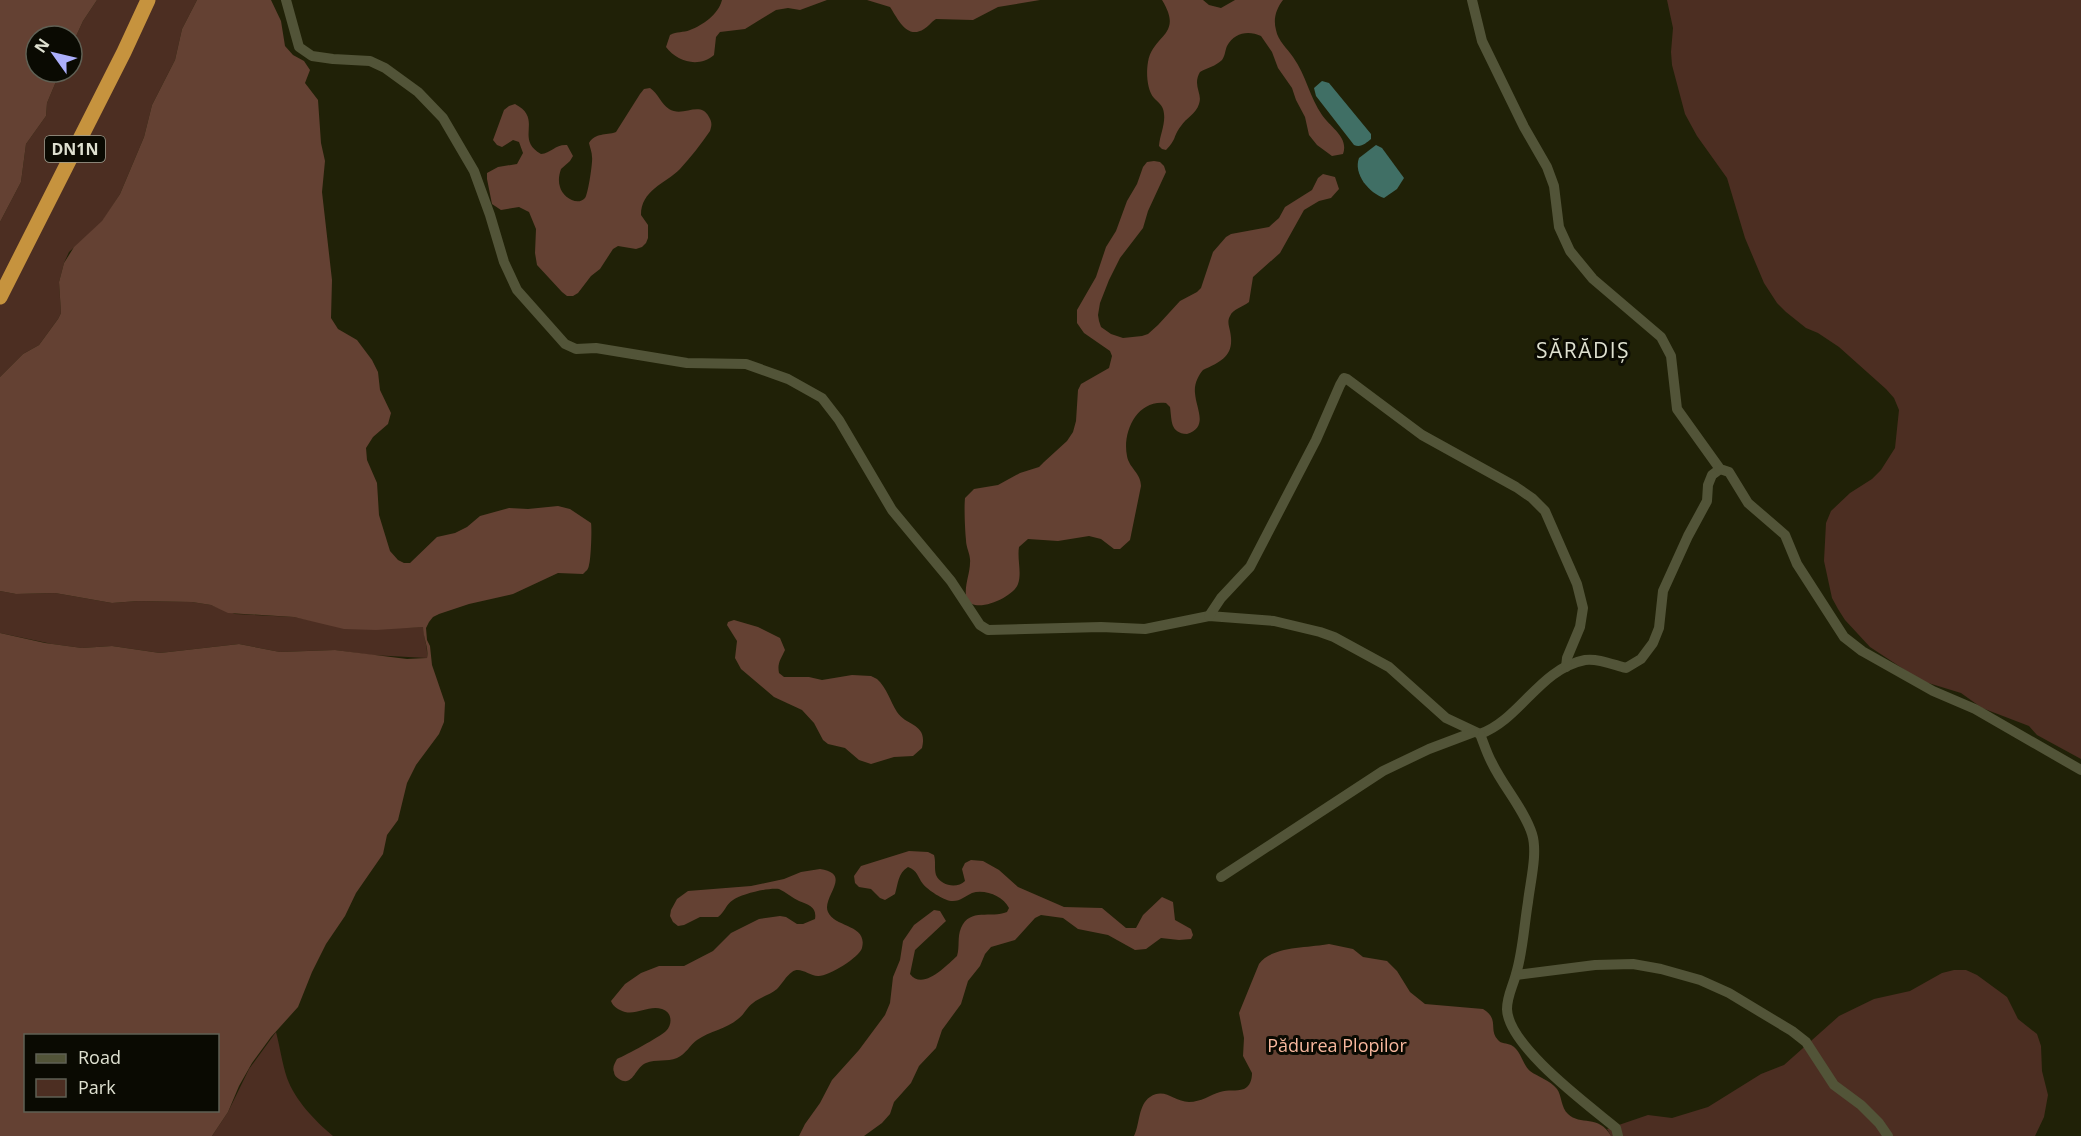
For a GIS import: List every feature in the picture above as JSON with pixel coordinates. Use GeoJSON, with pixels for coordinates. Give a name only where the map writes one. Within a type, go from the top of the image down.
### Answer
{"type":"FeatureCollection","features":[{"type":"Feature","properties":{"kind":"highway","name":"DN1N"},"geometry":{"type":"LineString","coordinates":[[0,297],[148,0]]}},
{"type":"Feature","properties":{"kind":"street"},"geometry":{"type":"LineString","coordinates":[[286,0],[299,47],[312,56],[370,61],[385,68],[418,92],[443,118],[474,171],[504,262],[517,290],[565,344],[576,349],[596,348],[687,363],[746,364],[788,379],[822,398],[839,420],[892,510],[951,581],[980,625],[988,630],[1145,628],[1209,616],[1274,621],[1334,637],[1389,667],[1446,718],[1477,733],[1533,835],[1533,861],[1522,948],[1516,975],[1509,992],[1507,1009],[1510,1023],[1517,1038],[1558,1080],[1616,1128],[1618,1136]]}},
{"type":"Feature","properties":{"kind":"street"},"geometry":{"type":"LineString","coordinates":[[1472,0],[1482,41],[1524,127],[1547,167],[1554,186],[1559,227],[1570,251],[1593,279],[1661,337],[1671,356],[1677,409],[1720,469],[1729,472],[1749,503],[1785,535],[1797,564],[1844,637],[1862,651],[1933,691],[1975,709],[2081,770]]}},
{"type":"Feature","properties":{"kind":"street"},"geometry":{"type":"LineString","coordinates":[[1209,616],[1221,597],[1250,567],[1316,440],[1344,378],[1422,435],[1516,487],[1545,511],[1577,584],[1582,608],[1580,627],[1567,658],[1566,667]]}},
{"type":"Feature","properties":{"kind":"street"},"geometry":{"type":"LineString","coordinates":[[1221,877],[1383,771],[1429,749],[1494,729],[1546,679],[1566,667],[1586,660],[1626,668],[1641,659],[1653,643],[1659,628],[1663,591],[1707,501],[1708,485],[1712,475],[1720,469]]}},
{"type":"Feature","properties":{"kind":"street"},"geometry":{"type":"LineString","coordinates":[[1516,975],[1595,965],[1633,964],[1700,980],[1729,993],[1806,1042],[1834,1085],[1861,1105],[1888,1136]]}},
{"type":"Feature","properties":{"kind":"green space"},"geometry":{"type":"Polygon","coordinates":[[[0,0],[97,0],[82,24],[24,24],[24,84],[55,84],[47,103],[46,116],[26,144],[21,182],[0,222],[0,0]]]}},
{"type":"Feature","properties":{"kind":"green space"},"geometry":{"type":"Polygon","coordinates":[[[97,0],[197,0],[182,29],[175,60],[152,105],[144,137],[120,194],[102,222],[69,252],[64,263],[59,282],[61,313],[58,319],[39,345],[23,354],[0,377],[0,222],[21,182],[26,144],[46,116],[47,103],[55,84],[84,84],[83,21],[97,0]]]}},
{"type":"Feature","properties":{"kind":"green space"},"geometry":{"type":"Polygon","coordinates":[[[197,0],[271,0],[281,21],[285,46],[293,55],[304,61],[310,70],[305,83],[318,100],[321,143],[325,161],[322,192],[332,280],[331,318],[338,329],[357,340],[372,360],[378,372],[380,390],[391,413],[388,424],[373,437],[366,448],[367,460],[377,483],[379,515],[390,551],[398,560],[410,563],[437,537],[455,533],[480,516],[509,508],[558,506],[570,509],[591,523],[590,562],[583,574],[558,573],[513,594],[469,604],[439,614],[429,622],[426,628],[427,640],[432,665],[445,703],[444,722],[439,734],[416,765],[407,783],[398,820],[387,835],[383,854],[356,893],[345,916],[326,944],[298,1007],[271,1037],[252,1063],[228,1112],[212,1136],[0,1136],[0,633],[82,648],[112,646],[160,653],[239,644],[280,652],[335,650],[407,659],[427,658],[423,627],[376,630],[344,629],[294,617],[228,613],[211,605],[192,602],[112,603],[55,593],[16,594],[0,591],[0,377],[23,354],[39,345],[58,319],[61,313],[59,282],[64,263],[74,247],[102,221],[120,194],[144,137],[152,105],[175,60],[182,29],[197,0]]]}},
{"type":"Feature","properties":{"kind":"green space"},"geometry":{"type":"Polygon","coordinates":[[[722,0],[827,0],[800,10],[788,8],[776,10],[745,29],[720,32],[716,37],[714,55],[702,61],[682,60],[666,47],[670,35],[690,30],[705,22],[714,15],[722,0]]]}},
{"type":"Feature","properties":{"kind":"green space"},"geometry":{"type":"Polygon","coordinates":[[[867,0],[1040,0],[998,7],[973,20],[936,19],[924,29],[913,32],[904,27],[890,7],[867,0]]]}},
{"type":"Feature","properties":{"kind":"green space"},"geometry":{"type":"Polygon","coordinates":[[[1162,0],[1203,0],[1209,5],[1221,8],[1235,0],[1283,0],[1275,18],[1277,34],[1297,64],[1318,108],[1344,143],[1343,154],[1332,156],[1317,145],[1309,135],[1305,117],[1292,88],[1278,68],[1272,52],[1261,36],[1251,33],[1233,38],[1222,60],[1200,72],[1197,81],[1200,100],[1198,107],[1181,126],[1166,150],[1162,149],[1159,146],[1164,114],[1150,91],[1147,71],[1151,53],[1169,28],[1168,12],[1162,0]]]}},
{"type":"Feature","properties":{"kind":"green space"},"geometry":{"type":"Polygon","coordinates":[[[1667,0],[2081,0],[2081,759],[2037,735],[2029,726],[1982,708],[1961,693],[1925,682],[1914,676],[1870,647],[1845,620],[1832,598],[1824,561],[1826,523],[1831,511],[1850,493],[1872,479],[1881,470],[1895,448],[1899,410],[1894,398],[1886,389],[1839,347],[1806,328],[1786,312],[1764,283],[1745,238],[1727,178],[1697,136],[1685,114],[1672,65],[1673,28],[1667,0]]]}},
{"type":"Feature","properties":{"kind":"green space"},"geometry":{"type":"Polygon","coordinates":[[[650,88],[669,109],[680,112],[696,109],[705,112],[711,122],[710,131],[680,169],[649,193],[645,199],[641,215],[648,225],[646,243],[636,249],[618,246],[613,249],[600,269],[591,276],[578,293],[567,296],[537,265],[536,229],[529,212],[519,207],[501,210],[492,204],[487,173],[498,167],[517,164],[523,153],[519,142],[513,140],[502,147],[493,140],[504,110],[515,104],[523,110],[528,116],[530,142],[533,148],[541,154],[567,145],[573,156],[561,169],[559,185],[567,197],[578,201],[585,198],[589,185],[592,153],[589,143],[598,136],[616,132],[640,94],[644,89],[650,88]]]}},
{"type":"Feature","properties":{"kind":"green space"},"geometry":{"type":"Polygon","coordinates":[[[1147,162],[1160,162],[1166,172],[1148,211],[1143,228],[1120,258],[1100,303],[1098,315],[1101,327],[1123,338],[1148,334],[1180,301],[1197,292],[1201,288],[1213,252],[1226,237],[1269,227],[1279,218],[1285,207],[1312,190],[1318,178],[1323,174],[1335,177],[1339,189],[1331,198],[1319,201],[1304,210],[1280,253],[1253,277],[1249,302],[1231,314],[1228,324],[1231,339],[1229,352],[1222,360],[1203,370],[1195,386],[1200,417],[1198,427],[1187,434],[1177,431],[1173,425],[1170,407],[1166,403],[1147,406],[1134,419],[1129,428],[1126,447],[1130,464],[1141,486],[1130,540],[1120,549],[1114,549],[1101,539],[1089,536],[1058,541],[1028,539],[1019,547],[1020,575],[1015,589],[1002,599],[985,605],[971,603],[966,595],[970,560],[966,543],[965,498],[974,489],[998,485],[1020,473],[1039,467],[1067,441],[1073,432],[1078,390],[1081,384],[1109,368],[1112,356],[1110,351],[1084,333],[1077,323],[1077,310],[1096,277],[1106,247],[1116,231],[1143,167],[1147,162]]]}},
{"type":"Feature","properties":{"kind":"green space"},"geometry":{"type":"Polygon","coordinates":[[[0,591],[16,594],[55,593],[112,603],[192,602],[211,605],[235,614],[294,617],[356,629],[423,627],[427,658],[371,655],[335,650],[280,652],[239,644],[160,653],[112,646],[82,648],[52,644],[0,633],[0,591]]]}},
{"type":"Feature","properties":{"kind":"green space"},"geometry":{"type":"Polygon","coordinates":[[[734,620],[758,627],[780,638],[785,650],[780,661],[779,673],[784,677],[809,677],[822,680],[852,675],[871,676],[877,679],[901,717],[916,726],[922,734],[922,748],[913,756],[894,757],[871,764],[859,760],[845,748],[828,744],[802,710],[774,697],[741,669],[735,658],[737,641],[727,625],[728,622],[734,620]]]}},
{"type":"Feature","properties":{"kind":"green space"},"geometry":{"type":"Polygon","coordinates":[[[909,851],[928,852],[934,855],[936,875],[945,884],[954,886],[962,883],[965,881],[962,869],[965,863],[971,860],[983,861],[999,870],[1018,887],[1064,907],[1102,908],[1126,928],[1136,928],[1143,915],[1162,897],[1173,902],[1175,920],[1191,929],[1193,935],[1191,939],[1161,938],[1146,949],[1135,950],[1108,935],[1078,929],[1063,918],[1041,915],[1035,918],[1015,940],[991,947],[985,954],[980,966],[968,981],[961,1004],[942,1030],[936,1048],[919,1066],[911,1083],[894,1102],[890,1114],[882,1123],[864,1136],[799,1136],[832,1080],[859,1050],[885,1015],[890,1003],[893,977],[900,960],[903,941],[914,925],[934,910],[940,911],[946,921],[915,950],[910,974],[915,979],[921,980],[941,971],[957,956],[960,931],[965,922],[975,916],[1001,914],[1007,912],[1009,908],[998,897],[982,892],[972,893],[957,901],[944,899],[925,886],[916,872],[908,867],[900,876],[895,894],[885,900],[871,889],[859,887],[855,883],[854,876],[861,866],[909,851]]]}},
{"type":"Feature","properties":{"kind":"green space"},"geometry":{"type":"Polygon","coordinates":[[[820,869],[830,872],[835,876],[836,881],[827,906],[828,912],[837,921],[860,934],[863,940],[860,952],[842,966],[822,975],[815,976],[795,970],[777,989],[751,1005],[738,1019],[697,1040],[680,1056],[646,1063],[628,1081],[616,1077],[613,1068],[617,1059],[663,1034],[670,1022],[670,1015],[662,1009],[652,1008],[630,1013],[615,1007],[611,1001],[625,984],[641,973],[659,966],[684,966],[713,951],[731,933],[759,919],[780,916],[797,924],[803,924],[815,919],[812,907],[782,890],[769,889],[737,898],[718,917],[700,917],[678,926],[670,916],[677,899],[688,891],[751,886],[820,869]]]}},
{"type":"Feature","properties":{"kind":"green space","name":"Pădurea Plopilor"},"geometry":{"type":"Polygon","coordinates":[[[1329,944],[1353,949],[1363,957],[1387,961],[1397,971],[1410,992],[1425,1004],[1483,1009],[1493,1021],[1495,1036],[1498,1040],[1514,1047],[1530,1071],[1554,1086],[1568,1114],[1601,1125],[1611,1136],[1134,1136],[1143,1105],[1155,1094],[1165,1094],[1193,1102],[1216,1093],[1241,1090],[1248,1086],[1252,1073],[1243,1056],[1244,1038],[1239,1013],[1259,964],[1265,958],[1281,951],[1329,944]]]}},
{"type":"Feature","properties":{"kind":"green space"},"geometry":{"type":"Polygon","coordinates":[[[1966,970],[1977,975],[2007,997],[2018,1019],[2037,1034],[2041,1046],[2042,1071],[2048,1095],[2044,1117],[2035,1136],[1611,1136],[1607,1129],[1648,1115],[1672,1118],[1708,1107],[1761,1074],[1784,1065],[1839,1016],[1874,999],[1910,991],[1942,973],[1966,970]]]}},
{"type":"Feature","properties":{"kind":"green space"},"geometry":{"type":"Polygon","coordinates":[[[276,1032],[285,1072],[295,1094],[306,1110],[333,1136],[212,1136],[228,1112],[249,1069],[276,1032]]]}},
{"type":"Feature","properties":{"kind":"water"},"geometry":{"type":"Polygon","coordinates":[[[1322,81],[1329,83],[1371,134],[1371,139],[1359,146],[1354,145],[1316,96],[1314,88],[1322,81]]]}},
{"type":"Feature","properties":{"kind":"water"},"geometry":{"type":"Polygon","coordinates":[[[1376,145],[1382,148],[1404,178],[1397,189],[1384,198],[1368,187],[1358,170],[1359,158],[1376,145]]]}},
{"type":"Feature","properties":{"kind":"district","name":"SĂRĂDIȘ"},"geometry":{"type":"Point","coordinates":[1583,351]}}]}
